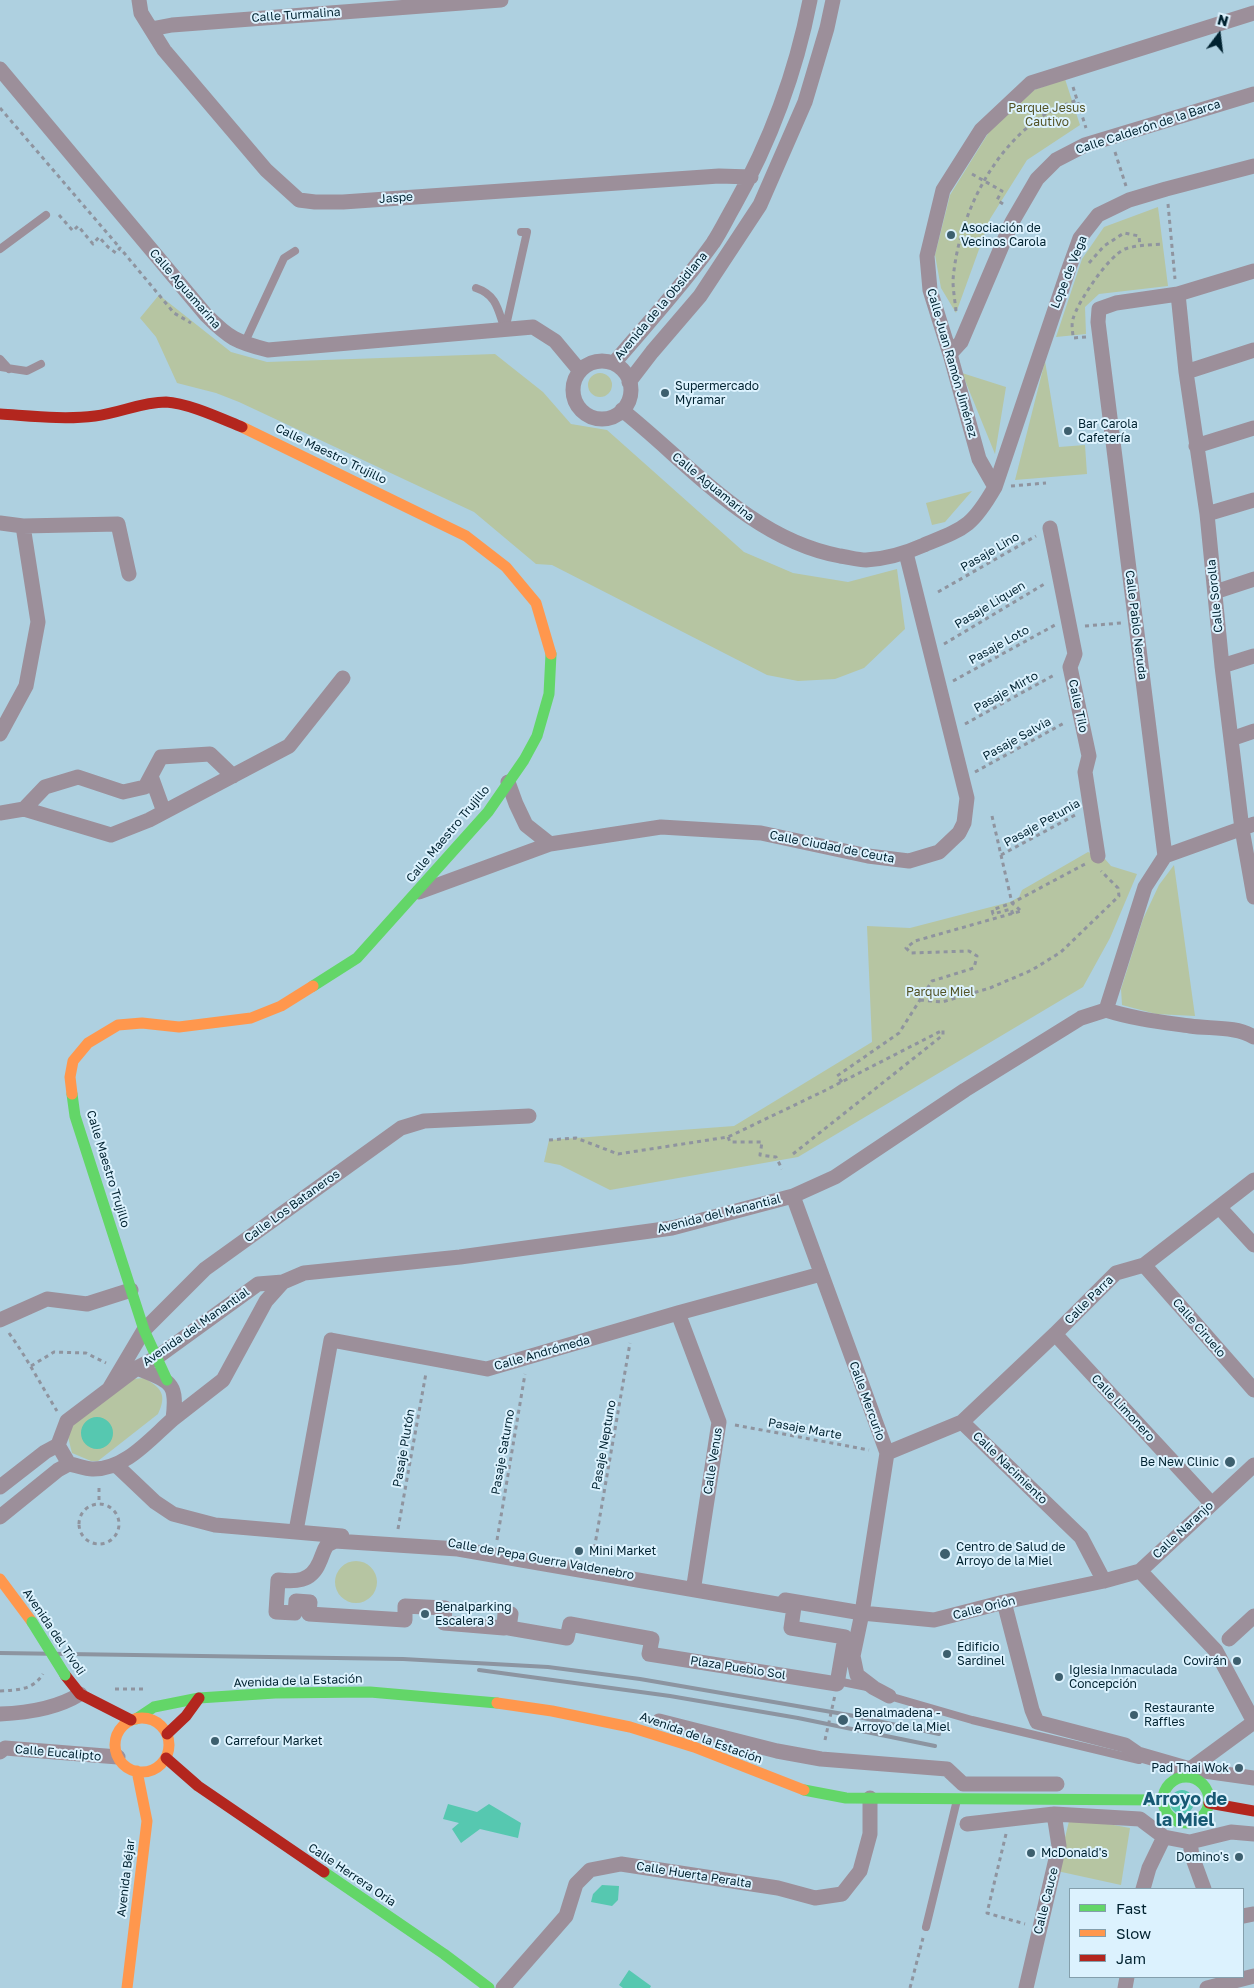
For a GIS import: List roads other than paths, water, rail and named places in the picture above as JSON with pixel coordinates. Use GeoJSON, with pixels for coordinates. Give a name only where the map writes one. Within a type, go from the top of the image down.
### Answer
{"type":"FeatureCollection","features":[{"type":"Feature","properties":{"kind":"street","name":"Jaspe"},"geometry":{"type":"LineString","coordinates":[[139,0],[141,13],[164,50],[266,170],[299,200],[343,202],[719,176],[751,176]]}},
{"type":"Feature","properties":{"kind":"street","name":"Calle Turmalina"},"geometry":{"type":"LineString","coordinates":[[151,29],[172,25],[501,0]]}},
{"type":"Feature","properties":{"kind":"street","name":"Avenida de la Obsidiana"},"geometry":{"type":"LineString","coordinates":[[614,363],[667,303],[714,241],[751,176],[782,102],[806,22],[810,0]]}},
{"type":"Feature","properties":{"kind":"street","name":"Avenida de la Obsidiana"},"geometry":{"type":"LineString","coordinates":[[629,382],[700,296],[760,204],[805,102],[827,28],[833,0]]}},
{"type":"Feature","properties":{"kind":"street","name":"Calle Juan Ramón Jiménez"},"geometry":{"type":"LineString","coordinates":[[995,487],[978,459],[950,354],[930,290],[927,256],[943,190],[981,130],[1031,83],[1254,13]]}},
{"type":"Feature","properties":{"kind":"street","name":"Calle Aguamarina"},"geometry":{"type":"LineString","coordinates":[[0,69],[206,315],[226,335],[244,344],[268,350],[533,327],[555,341],[580,371]]}},
{"type":"Feature","properties":{"kind":"street","name":"Calle Calderón de la Barca"},"geometry":{"type":"LineString","coordinates":[[950,354],[961,342],[1012,222],[1037,179],[1056,160],[1085,145],[1254,94]]}},
{"type":"Feature","properties":{"kind":"street","name":"Lope de Vega"},"geometry":{"type":"LineString","coordinates":[[995,487],[1080,238],[1098,215],[1129,200],[1254,166]]}},
{"type":"Feature","properties":{"kind":"street"},"geometry":{"type":"LineString","coordinates":[[1177,290],[1254,271]]}},
{"type":"Feature","properties":{"kind":"street","name":"Calle Sorolla"},"geometry":{"type":"LineString","coordinates":[[1177,290],[1186,372],[1207,514],[1231,739],[1248,826],[1254,897]]}},
{"type":"Feature","properties":{"kind":"street","name":"Calle Pablo Neruda"},"geometry":{"type":"LineString","coordinates":[[1165,856],[1100,332],[1099,309],[1116,303],[1177,290]]}},
{"type":"Feature","properties":{"kind":"street"},"geometry":{"type":"LineString","coordinates":[[1186,372],[1254,350]]}},
{"type":"Feature","properties":{"kind":"street"},"geometry":{"type":"LineString","coordinates":[[599,361],[614,363],[627,376],[629,382],[631,392],[628,402],[614,416],[604,418],[590,416],[582,410],[575,400],[574,380],[580,371],[589,364],[599,361]]}},
{"type":"Feature","properties":{"kind":"street","name":"Calle Maestro Trujillo"},"geometry":{"type":"LineString","coordinates":[[0,414],[96,416],[140,404],[168,402],[195,408],[264,437],[466,536],[506,567],[536,603],[551,651],[549,694],[537,736],[524,760],[488,812],[357,958],[281,1006],[251,1018],[179,1027],[142,1023],[118,1025],[88,1043],[73,1061],[70,1077],[75,1116],[144,1330],[166,1380]]}},
{"type":"Feature","properties":{"kind":"street","name":"Calle Aguamarina"},"geometry":{"type":"LineString","coordinates":[[622,410],[702,481],[755,522],[815,551],[865,560],[906,553],[962,529],[974,520],[995,487]]}},
{"type":"Feature","properties":{"kind":"street"},"geometry":{"type":"LineString","coordinates":[[1196,446],[1254,428]]}},
{"type":"Feature","properties":{"kind":"street"},"geometry":{"type":"LineString","coordinates":[[1207,514],[1254,500]]}},
{"type":"Feature","properties":{"kind":"street"},"geometry":{"type":"LineString","coordinates":[[0,523],[24,526],[118,524],[129,574]]}},
{"type":"Feature","properties":{"kind":"street"},"geometry":{"type":"LineString","coordinates":[[0,734],[26,686],[38,622],[24,526]]}},
{"type":"Feature","properties":{"kind":"street","name":"Calle Tilo"},"geometry":{"type":"LineString","coordinates":[[1050,528],[1075,654],[1070,666],[1089,756],[1085,772],[1098,856]]}},
{"type":"Feature","properties":{"kind":"street","name":"Calle Ciudad de Ceuta"},"geometry":{"type":"LineString","coordinates":[[418,892],[550,844],[661,827],[761,833],[868,856],[909,861],[939,852],[959,832],[964,824],[967,798],[906,553]]}},
{"type":"Feature","properties":{"kind":"street"},"geometry":{"type":"LineString","coordinates":[[1215,592],[1254,579]]}},
{"type":"Feature","properties":{"kind":"street"},"geometry":{"type":"LineString","coordinates":[[1222,666],[1254,656]]}},
{"type":"Feature","properties":{"kind":"street"},"geometry":{"type":"LineString","coordinates":[[0,813],[24,809],[111,835],[164,812],[289,746],[343,678]]}},
{"type":"Feature","properties":{"kind":"street"},"geometry":{"type":"LineString","coordinates":[[1231,739],[1254,731]]}},
{"type":"Feature","properties":{"kind":"street"},"geometry":{"type":"LineString","coordinates":[[24,809],[45,787],[78,777],[123,792],[146,786],[161,757],[210,754],[233,776]]}},
{"type":"Feature","properties":{"kind":"street"},"geometry":{"type":"LineString","coordinates":[[151,776],[164,812]]}},
{"type":"Feature","properties":{"kind":"street"},"geometry":{"type":"LineString","coordinates":[[508,782],[526,825],[550,844]]}},
{"type":"Feature","properties":{"kind":"street"},"geometry":{"type":"LineString","coordinates":[[1248,826],[1165,856],[1145,887],[1106,1010],[1139,1019],[1244,1031],[1254,1037]]}},
{"type":"Feature","properties":{"kind":"street","name":"Avenida del Manantial"},"geometry":{"type":"LineString","coordinates":[[58,1445],[66,1420],[258,1284],[283,1282],[304,1273],[460,1257],[672,1228],[793,1196],[835,1177],[965,1090],[1081,1018],[1106,1010]]}},
{"type":"Feature","properties":{"kind":"street","name":"Calle Los Bataneros"},"geometry":{"type":"LineString","coordinates":[[108,1389],[144,1330],[205,1269],[401,1128],[424,1122],[529,1116]]}},
{"type":"Feature","properties":{"kind":"street","name":"Calle Parra"},"geometry":{"type":"LineString","coordinates":[[962,1422],[1116,1273],[1144,1265],[1254,1180]]}},
{"type":"Feature","properties":{"kind":"street","name":"Calle Mercurio"},"geometry":{"type":"LineString","coordinates":[[793,1196],[887,1453],[862,1613],[853,1656],[857,1675],[874,1688],[890,1696]]}},
{"type":"Feature","properties":{"kind":"street"},"geometry":{"type":"LineString","coordinates":[[1219,1207],[1254,1245]]}},
{"type":"Feature","properties":{"kind":"street","name":"Calle Ciruelo"},"geometry":{"type":"LineString","coordinates":[[1144,1265],[1254,1390]]}},
{"type":"Feature","properties":{"kind":"street","name":"Calle Andrómeda"},"geometry":{"type":"LineString","coordinates":[[296,1531],[331,1340],[487,1369],[820,1274]]}},
{"type":"Feature","properties":{"kind":"street","name":"Avenida del Manantial"},"geometry":{"type":"LineString","coordinates":[[69,1464],[92,1469],[116,1465],[140,1449],[173,1419],[223,1380],[266,1301],[283,1282]]}},
{"type":"Feature","properties":{"kind":"street"},"geometry":{"type":"LineString","coordinates":[[3,1324],[47,1299],[87,1304],[131,1290]]}},
{"type":"Feature","properties":{"kind":"street","name":"Calle Venus"},"geometry":{"type":"LineString","coordinates":[[678,1313],[719,1422],[694,1585]]}},
{"type":"Feature","properties":{"kind":"street","name":"Calle Limonero"},"geometry":{"type":"LineString","coordinates":[[1055,1334],[1212,1504]]}},
{"type":"Feature","properties":{"kind":"street","name":"Avenida del Manantial"},"geometry":{"type":"LineString","coordinates":[[137,1368],[166,1380]]}},
{"type":"Feature","properties":{"kind":"street"},"geometry":{"type":"LineString","coordinates":[[166,1380],[176,1397],[173,1419]]}},
{"type":"Feature","properties":{"kind":"street","name":"Calle Nacimiento"},"geometry":{"type":"LineString","coordinates":[[887,1453],[962,1422],[1081,1537],[1104,1582]]}},
{"type":"Feature","properties":{"kind":"street"},"geometry":{"type":"LineString","coordinates":[[0,1487],[45,1452],[58,1445],[69,1464],[58,1470],[0,1517]]}},
{"type":"Feature","properties":{"kind":"street","name":"Calle de Pepa Guerra Valdenebro"},"geometry":{"type":"LineString","coordinates":[[116,1465],[155,1502],[173,1514],[215,1525],[314,1534],[457,1543],[862,1613]]}},
{"type":"Feature","properties":{"kind":"street","name":"Calle Naranjo"},"geometry":{"type":"LineString","coordinates":[[1104,1582],[1140,1570],[1253,1468]]}},
{"type":"Feature","properties":{"kind":"street","name":"Plaza Pueblo Sol"},"geometry":{"type":"LineString","coordinates":[[335,1541],[458,1549],[794,1607],[790,1628],[845,1637],[837,1684],[649,1654],[652,1639],[570,1624],[567,1638],[509,1628],[511,1614],[506,1613],[504,1628],[444,1623],[445,1608],[405,1606],[405,1620],[309,1614],[310,1602],[303,1601],[296,1601],[295,1613],[276,1612],[278,1580],[297,1582],[309,1576],[318,1566],[327,1545],[335,1541]]}},
{"type":"Feature","properties":{"kind":"street"},"geometry":{"type":"LineString","coordinates":[[1004,1602],[1032,1710],[1037,1722],[1125,1745],[1138,1754],[1186,1774],[1197,1778],[1207,1789],[1209,1803],[1207,1810],[1196,1821],[1181,1822],[1168,1814],[1163,1800],[1167,1786],[1186,1774],[1254,1722],[1216,1651],[1140,1570]]}},
{"type":"Feature","properties":{"kind":"street","name":"Avenida del Tívoli"},"geometry":{"type":"LineString","coordinates":[[0,1579],[32,1622],[65,1676],[98,1716]]}},
{"type":"Feature","properties":{"kind":"street","name":"Calle Orión"},"geometry":{"type":"LineString","coordinates":[[862,1613],[934,1620],[1004,1602],[1104,1582]]}},
{"type":"Feature","properties":{"kind":"street"},"geometry":{"type":"LineString","coordinates":[[1229,1639],[1254,1616]]}},
{"type":"Feature","properties":{"kind":"street","name":"Avenida de la Estación"},"geometry":{"type":"LineString","coordinates":[[133,1719],[154,1707],[199,1698],[370,1692],[477,1700],[552,1711],[630,1727],[694,1747],[800,1789],[846,1798],[1163,1800]]}},
{"type":"Feature","properties":{"kind":"street"},"geometry":{"type":"LineString","coordinates":[[0,1714],[22,1713],[57,1705],[83,1696],[133,1719]]}},
{"type":"Feature","properties":{"kind":"street"},"geometry":{"type":"LineString","coordinates":[[167,1734],[186,1716],[199,1698]]}},
{"type":"Feature","properties":{"kind":"street"},"geometry":{"type":"LineString","coordinates":[[145,1718],[154,1720],[167,1734],[168,1750],[166,1758],[150,1771],[129,1769],[118,1758],[113,1732],[133,1719],[145,1718]]}},
{"type":"Feature","properties":{"kind":"street"},"geometry":{"type":"LineString","coordinates":[[659,1721],[777,1751],[821,1759],[947,1769],[963,1784],[1056,1784]]}},
{"type":"Feature","properties":{"kind":"street","name":"Calle Eucalipto"},"geometry":{"type":"LineString","coordinates":[[0,1752],[5,1748],[118,1758]]}},
{"type":"Feature","properties":{"kind":"street","name":"Calle Herrera Oria"},"geometry":{"type":"LineString","coordinates":[[166,1758],[198,1786],[444,1954],[489,1988]]}},
{"type":"Feature","properties":{"kind":"street","name":"Calle Herrera Oria"},"geometry":{"type":"LineString","coordinates":[[155,1768],[198,1786]]}},
{"type":"Feature","properties":{"kind":"street","name":"Avenida Béjar"},"geometry":{"type":"LineString","coordinates":[[127,1988],[147,1821],[137,1771]]}},
{"type":"Feature","properties":{"kind":"street"},"geometry":{"type":"LineString","coordinates":[[1186,1774],[1254,1778]]}},
{"type":"Feature","properties":{"kind":"street","name":"Calle Huerta Peralta"},"geometry":{"type":"LineString","coordinates":[[503,1988],[566,1916],[576,1884],[590,1870],[622,1864],[778,1888],[814,1898],[842,1894],[860,1871],[870,1834],[870,1798]]}},
{"type":"Feature","properties":{"kind":"street"},"geometry":{"type":"LineString","coordinates":[[1209,1803],[1254,1811]]}},
{"type":"Feature","properties":{"kind":"street"},"geometry":{"type":"LineString","coordinates":[[967,1824],[1054,1814],[1140,1819],[1164,1837],[1190,1842],[1231,1832],[1254,1834]]}},
{"type":"Feature","properties":{"kind":"street","name":"Calle Cauce"},"geometry":{"type":"LineString","coordinates":[[1026,1988],[1059,1846],[1054,1814]]}},
{"type":"Feature","properties":{"kind":"street"},"geometry":{"type":"LineString","coordinates":[[1143,1888],[1149,1868],[1164,1837]]}},
{"type":"Feature","properties":{"kind":"street"},"geometry":{"type":"LineString","coordinates":[[1190,1842],[1192,1856],[1204,1888]]}},
{"type":"Feature","properties":{"kind":"street"},"geometry":{"type":"LineString","coordinates":[[1206,1988],[1235,1979]]}},
{"type":"Feature","properties":{"kind":"lane"},"geometry":{"type":"LineString","coordinates":[[0,249],[46,215]]}},
{"type":"Feature","properties":{"kind":"lane"},"geometry":{"type":"LineString","coordinates":[[505,330],[528,232],[521,232]]}},
{"type":"Feature","properties":{"kind":"lane"},"geometry":{"type":"LineString","coordinates":[[244,344],[284,258],[295,251]]}},
{"type":"Feature","properties":{"kind":"lane"},"geometry":{"type":"LineString","coordinates":[[476,288],[486,291],[493,298],[505,330]]}},
{"type":"Feature","properties":{"kind":"lane"},"geometry":{"type":"LineString","coordinates":[[0,359],[9,369]]}},
{"type":"Feature","properties":{"kind":"lane"},"geometry":{"type":"LineString","coordinates":[[0,367],[27,371],[41,364]]}},
{"type":"Feature","properties":{"kind":"lane"},"geometry":{"type":"LineString","coordinates":[[779,1669],[874,1688]]}},
{"type":"Feature","properties":{"kind":"lane"},"geometry":{"type":"LineString","coordinates":[[890,1696],[972,1720],[1173,1768],[1186,1774]]}},
{"type":"Feature","properties":{"kind":"lane"},"geometry":{"type":"LineString","coordinates":[[926,1927],[958,1799]]}},
{"type":"Feature","properties":{"kind":"railway"},"geometry":{"type":"LineString","coordinates":[[0,1653],[403,1659],[548,1667],[640,1679],[849,1715],[939,1734]]}},
{"type":"Feature","properties":{"kind":"railway"},"geometry":{"type":"LineString","coordinates":[[479,1670],[670,1696],[798,1718],[935,1746]]}},
{"type":"Feature","properties":{"kind":"place","name":"Asociación de Vecinos Carola"},"geometry":{"type":"Point","coordinates":[951,235]}},
{"type":"Feature","properties":{"kind":"place","name":"Supermercado Myramar"},"geometry":{"type":"Point","coordinates":[665,393]}},
{"type":"Feature","properties":{"kind":"place","name":"Bar Carola Cafetería"},"geometry":{"type":"Point","coordinates":[1068,431]}},
{"type":"Feature","properties":{"kind":"place","name":"Be New Clinic"},"geometry":{"type":"Point","coordinates":[1230,1462]}},
{"type":"Feature","properties":{"kind":"place","name":"Mini Market"},"geometry":{"type":"Point","coordinates":[579,1551]}},
{"type":"Feature","properties":{"kind":"place","name":"Centro de Salud de Arroyo de la Miel"},"geometry":{"type":"Point","coordinates":[945,1554]}},
{"type":"Feature","properties":{"kind":"place","name":"Benalparking Escalera 3"},"geometry":{"type":"Point","coordinates":[425,1614]}},
{"type":"Feature","properties":{"kind":"place","name":"Edificio Sardinel"},"geometry":{"type":"Point","coordinates":[947,1654]}},
{"type":"Feature","properties":{"kind":"place","name":"Covirán"},"geometry":{"type":"Point","coordinates":[1237,1661]}},
{"type":"Feature","properties":{"kind":"place","name":"Iglesia Inmaculada Concepción"},"geometry":{"type":"Point","coordinates":[1059,1677]}},
{"type":"Feature","properties":{"kind":"place","name":"Restaurante Raffles"},"geometry":{"type":"Point","coordinates":[1134,1715]}},
{"type":"Feature","properties":{"kind":"place","name":"Benalmadena - Arroyo de la Miel"},"geometry":{"type":"Point","coordinates":[843,1720]}},
{"type":"Feature","properties":{"kind":"place","name":"Carrefour Market"},"geometry":{"type":"Point","coordinates":[215,1741]}},
{"type":"Feature","properties":{"kind":"place","name":"Pad Thai Wok"},"geometry":{"type":"Point","coordinates":[1239,1768]}},
{"type":"Feature","properties":{"kind":"place","name":"McDonald's"},"geometry":{"type":"Point","coordinates":[1031,1853]}},
{"type":"Feature","properties":{"kind":"place","name":"Domino's"},"geometry":{"type":"Point","coordinates":[1239,1857]}},
{"type":"Feature","properties":{"kind":"district","name":"Arroyo de la Miel"},"geometry":{"type":"Point","coordinates":[1185,1809]}},
{"type":"Feature","properties":{"kind":"park label","name":"Parque Jesus Cautivo"},"geometry":{"type":"Point","coordinates":[1047,115]}},
{"type":"Feature","properties":{"kind":"park label","name":"Parque Miel"},"geometry":{"type":"Point","coordinates":[940,992]}}]}
